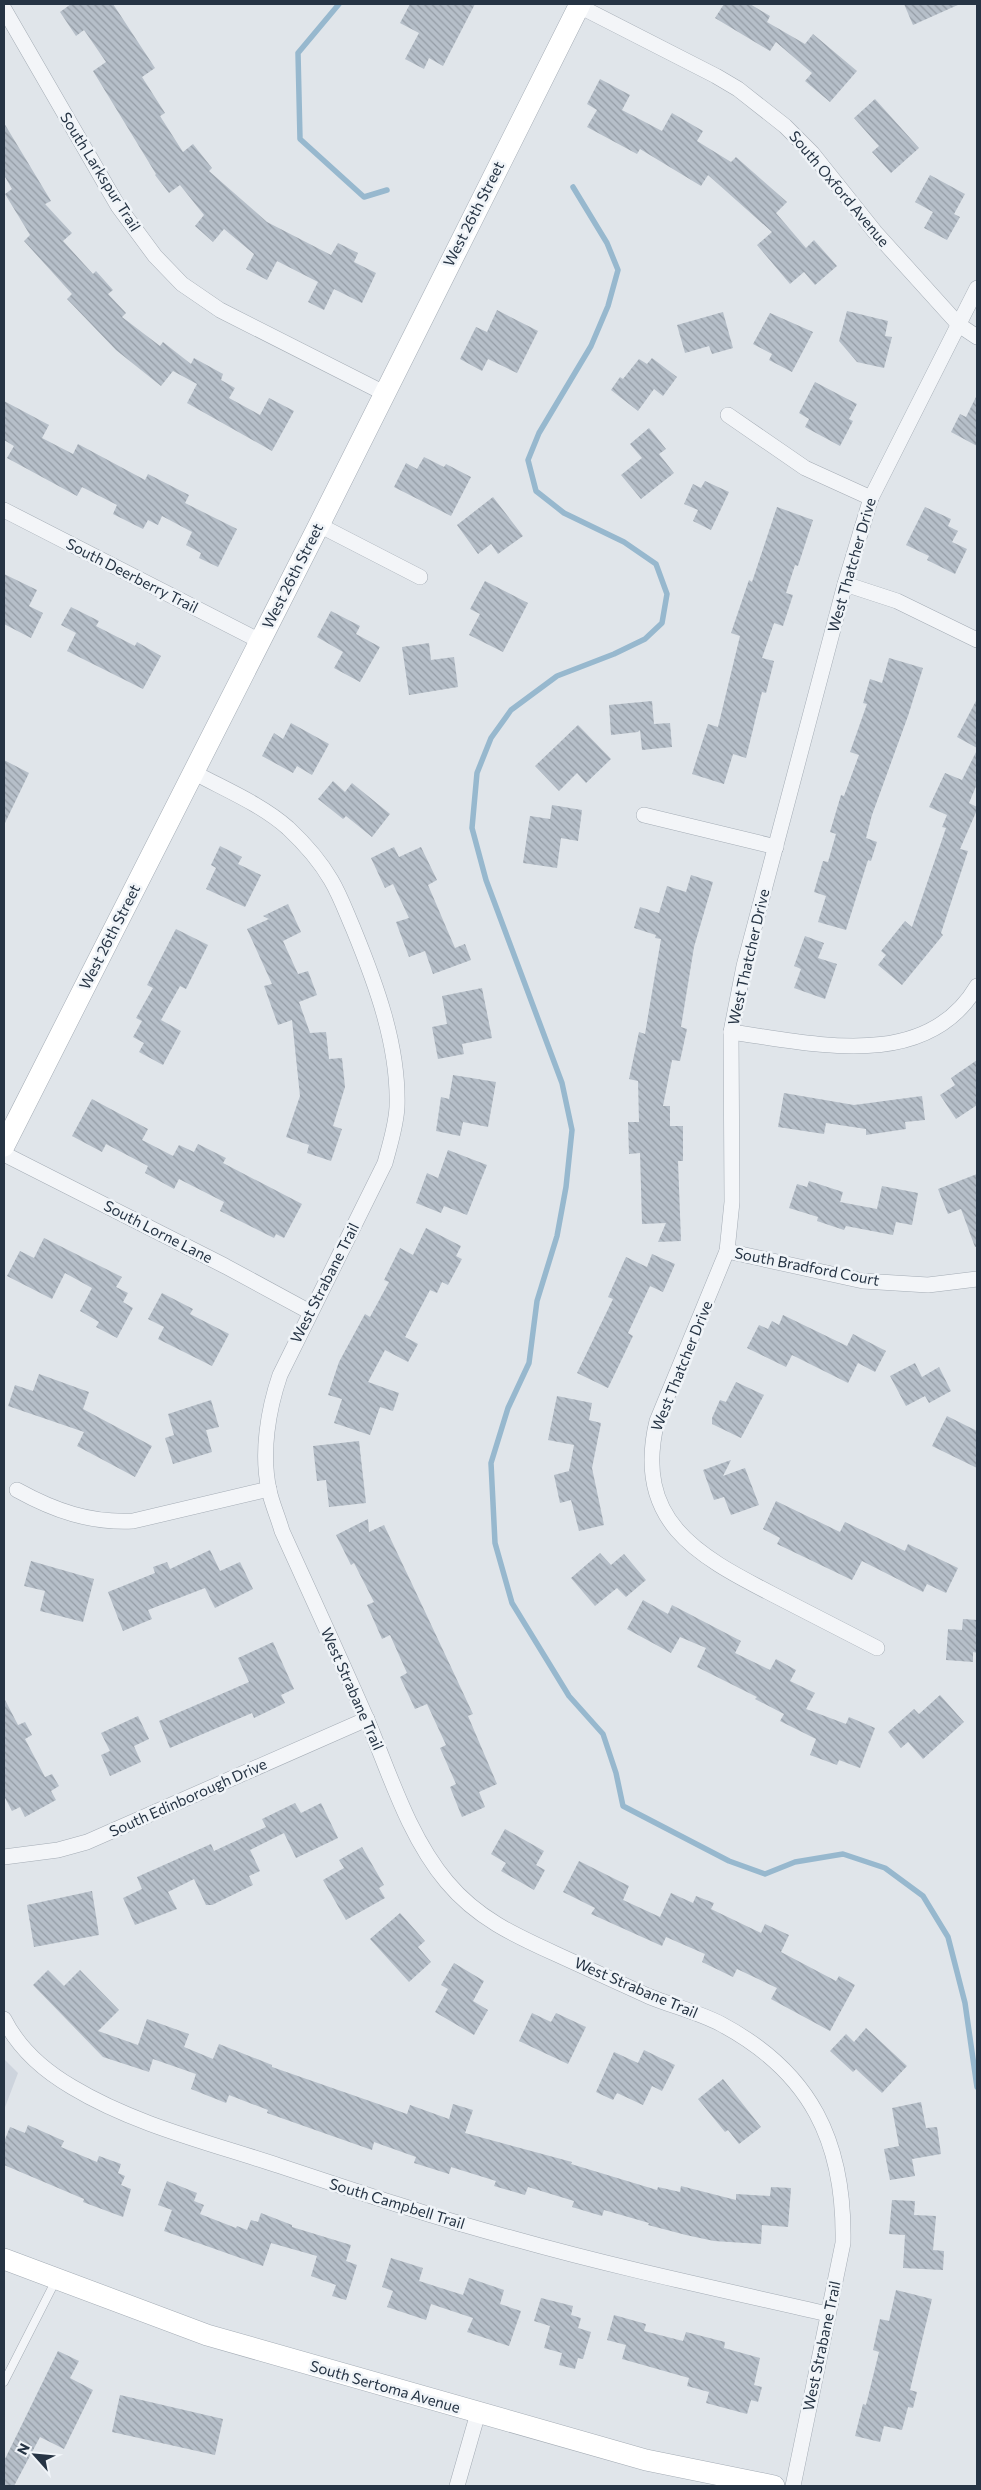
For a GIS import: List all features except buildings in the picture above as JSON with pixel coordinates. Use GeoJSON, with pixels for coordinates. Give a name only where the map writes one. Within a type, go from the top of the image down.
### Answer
{"type":"FeatureCollection","features":[{"type":"Feature","properties":{"kind":"main road","name":"West 26th Street"},"geometry":{"type":"LineString","coordinates":[[4,1146],[319,525],[579,5]]}},
{"type":"Feature","properties":{"kind":"main road","name":"South Sertoma Avenue"},"geometry":{"type":"LineString","coordinates":[[4,2259],[207,2335],[478,2414],[646,2460],[774,2486]]}},
{"type":"Feature","properties":{"kind":"street","name":"South Oxford Avenue"},"geometry":{"type":"LineString","coordinates":[[579,5],[723,80],[785,126],[812,153],[875,232],[959,325],[977,337]]}},
{"type":"Feature","properties":{"kind":"street","name":"South Larkspur Trail"},"geometry":{"type":"LineString","coordinates":[[4,9],[118,206],[155,256],[182,284],[220,310],[384,393]]}},
{"type":"Feature","properties":{"kind":"street","name":"West Thatcher Drive"},"geometry":{"type":"LineString","coordinates":[[877,1648],[721,1568],[678,1532],[663,1510],[656,1490],[651,1464],[652,1443],[657,1421],[727,1251],[732,1202],[731,1032],[744,966],[845,584],[871,498],[977,288]]}},
{"type":"Feature","properties":{"kind":"street"},"geometry":{"type":"LineString","coordinates":[[728,415],[805,468],[871,498]]}},
{"type":"Feature","properties":{"kind":"street","name":"South Deerberry Trail"},"geometry":{"type":"LineString","coordinates":[[4,510],[260,641]]}},
{"type":"Feature","properties":{"kind":"street"},"geometry":{"type":"LineString","coordinates":[[319,525],[420,577]]}},
{"type":"Feature","properties":{"kind":"street"},"geometry":{"type":"LineString","coordinates":[[845,584],[897,601],[977,640]]}},
{"type":"Feature","properties":{"kind":"street","name":"West Strabane Trail"},"geometry":{"type":"LineString","coordinates":[[193,772],[266,812],[287,827],[311,852],[332,880],[371,972],[384,1017],[396,1073],[397,1108],[393,1134],[385,1163],[310,1312],[280,1375],[272,1399],[268,1430],[269,1489],[282,1531],[405,1811],[430,1858],[448,1882],[472,1907],[504,1930],[650,1996],[719,2023],[749,2041],[780,2064],[801,2087],[828,2140],[838,2174],[843,2208],[843,2243],[793,2486]]}},
{"type":"Feature","properties":{"kind":"street"},"geometry":{"type":"LineString","coordinates":[[644,815],[776,847]]}},
{"type":"Feature","properties":{"kind":"street"},"geometry":{"type":"LineString","coordinates":[[731,1032],[837,1046],[866,1046],[897,1042],[920,1035],[948,1019],[960,1008],[977,986]]}},
{"type":"Feature","properties":{"kind":"street","name":"South Lorne Lane"},"geometry":{"type":"LineString","coordinates":[[4,1154],[225,1266],[310,1312]]}},
{"type":"Feature","properties":{"kind":"street","name":"South Bradford Court"},"geometry":{"type":"LineString","coordinates":[[727,1251],[820,1272],[883,1283],[928,1285],[977,1279]]}},
{"type":"Feature","properties":{"kind":"street"},"geometry":{"type":"LineString","coordinates":[[17,1490],[67,1513],[110,1522],[133,1522],[269,1489]]}},
{"type":"Feature","properties":{"kind":"street","name":"South Edinborough Drive"},"geometry":{"type":"LineString","coordinates":[[4,1857],[58,1850],[88,1842],[366,1720]]}},
{"type":"Feature","properties":{"kind":"street","name":"South Campbell Trail"},"geometry":{"type":"LineString","coordinates":[[4,2019],[24,2051],[43,2068],[72,2088],[106,2106],[159,2126],[398,2205],[515,2240],[828,2314]]}},
{"type":"Feature","properties":{"kind":"street"},"geometry":{"type":"LineString","coordinates":[[458,2486],[478,2414]]}},
{"type":"Feature","properties":{"kind":"lane"},"geometry":{"type":"LineString","coordinates":[[4,2382],[56,2280]]}},
{"type":"Feature","properties":{"kind":"shaded area"},"geometry":{"type":"Polygon","coordinates":[[[4,2059],[18,2073],[4,2110],[4,2059]]]}},
{"type":"Feature","properties":{"kind":"waterway"},"geometry":{"type":"LineString","coordinates":[[339,4],[298,53],[300,139],[364,197],[387,190]]}},
{"type":"Feature","properties":{"kind":"waterway"},"geometry":{"type":"LineString","coordinates":[[573,187],[607,243],[618,270],[608,306],[591,346],[539,433],[528,460],[536,491],[564,513],[624,542],[656,564],[667,594],[662,623],[645,639],[614,654],[557,676],[511,710],[491,738],[477,773],[472,828],[486,880],[562,1083],[572,1130],[566,1187],[557,1236],[537,1301],[529,1363],[508,1408],[491,1463],[495,1543],[512,1603],[569,1696],[603,1734],[616,1773],[623,1806],[729,1861],[765,1874],[795,1862],[843,1854],[885,1868],[923,1896],[948,1937],[965,2003],[977,2087]]}}]}
